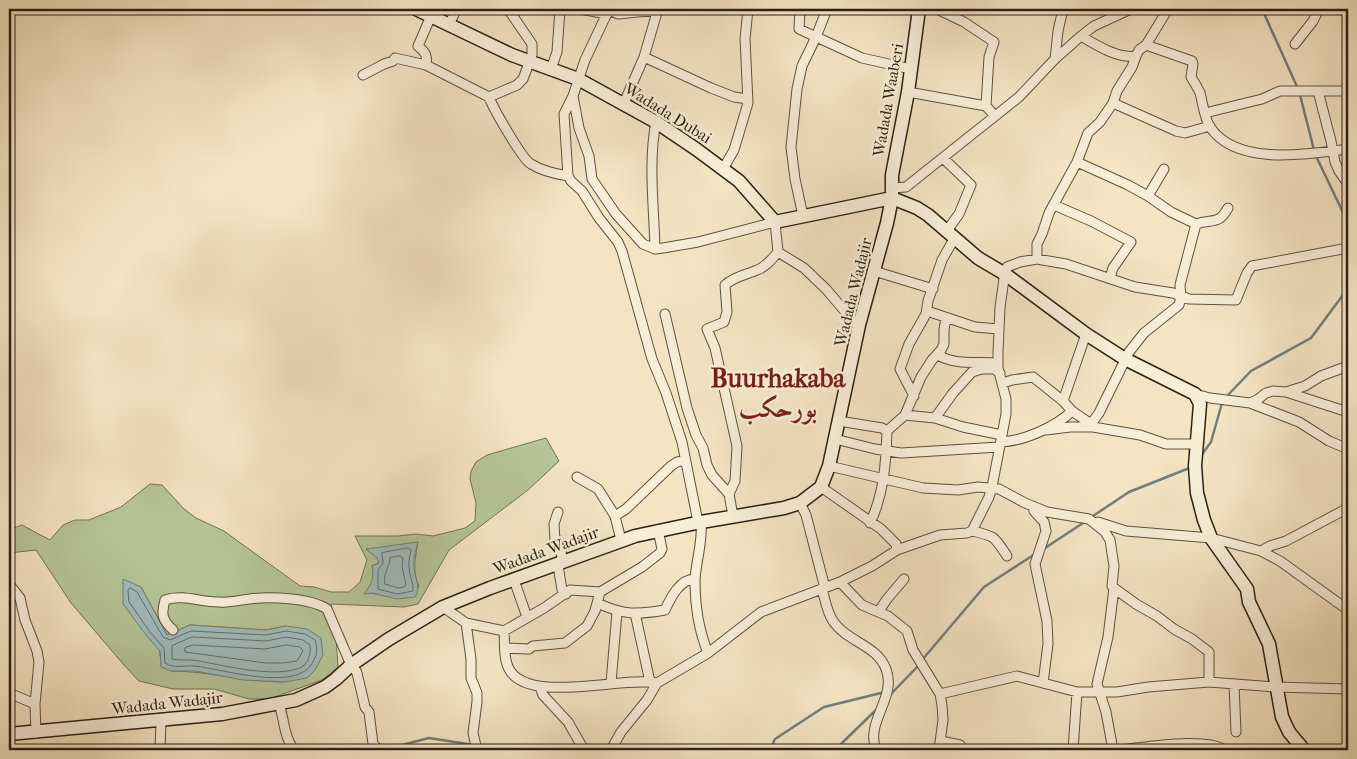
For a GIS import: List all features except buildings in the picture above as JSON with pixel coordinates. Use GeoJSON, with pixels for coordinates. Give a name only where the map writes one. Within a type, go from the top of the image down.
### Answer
{"type":"FeatureCollection","features":[{"type":"Feature","properties":{"kind":"street","name":"Wadada Dubai"},"geometry":{"type":"LineString","coordinates":[[416,9],[530,63],[578,79],[624,103],[656,122],[739,181],[775,222]]}},
{"type":"Feature","properties":{"kind":"street"},"geometry":{"type":"LineString","coordinates":[[448,24],[457,9]]}},
{"type":"Feature","properties":{"kind":"street"},"geometry":{"type":"LineString","coordinates":[[489,97],[517,85],[523,79],[533,50],[532,44],[508,9]]}},
{"type":"Feature","properties":{"kind":"street"},"geometry":{"type":"LineString","coordinates":[[551,69],[557,52],[560,9]]}},
{"type":"Feature","properties":{"kind":"street"},"geometry":{"type":"LineString","coordinates":[[580,9],[609,11],[618,14],[657,9],[644,58],[624,103]]}},
{"type":"Feature","properties":{"kind":"street"},"geometry":{"type":"LineString","coordinates":[[714,9],[726,9]]}},
{"type":"Feature","properties":{"kind":"street"},"geometry":{"type":"LineString","coordinates":[[723,169],[734,150],[747,108],[746,32],[748,9]]}},
{"type":"Feature","properties":{"kind":"street"},"geometry":{"type":"LineString","coordinates":[[800,9],[799,29],[862,58],[911,69]]}},
{"type":"Feature","properties":{"kind":"street"},"geometry":{"type":"LineString","coordinates":[[803,216],[794,179],[791,147],[797,89],[802,66],[828,9]]}},
{"type":"Feature","properties":{"kind":"street","name":"Wadada Waaberi"},"geometry":{"type":"LineString","coordinates":[[892,193],[892,174],[908,92],[919,9]]}},
{"type":"Feature","properties":{"kind":"street"},"geometry":{"type":"LineString","coordinates":[[937,9],[964,22],[994,42],[989,57],[986,106]]}},
{"type":"Feature","properties":{"kind":"street"},"geometry":{"type":"LineString","coordinates":[[1054,59],[1063,9]]}},
{"type":"Feature","properties":{"kind":"street"},"geometry":{"type":"LineString","coordinates":[[573,96],[579,128],[589,156],[592,179],[616,214],[643,244],[655,248],[698,242],[892,193],[906,187],[1019,97],[1054,59],[1081,36],[1094,26],[1131,9]]}},
{"type":"Feature","properties":{"kind":"street"},"geometry":{"type":"LineString","coordinates":[[1037,259],[1037,244],[1054,205],[1077,162],[1088,133],[1100,122],[1113,103],[1117,91],[1132,67],[1139,50],[1146,45],[1168,9]]}},
{"type":"Feature","properties":{"kind":"street"},"geometry":{"type":"LineString","coordinates":[[1295,44],[1313,21],[1319,9]]}},
{"type":"Feature","properties":{"kind":"street"},"geometry":{"type":"LineString","coordinates":[[609,11],[585,60],[573,96],[564,114],[568,176],[582,191],[599,218],[618,242],[622,251],[652,359],[666,393],[682,442],[702,535],[695,579],[698,621],[708,653]]}},
{"type":"Feature","properties":{"kind":"street"},"geometry":{"type":"LineString","coordinates":[[426,65],[426,54],[418,46],[431,16]]}},
{"type":"Feature","properties":{"kind":"street"},"geometry":{"type":"LineString","coordinates":[[1081,36],[1112,52],[1126,56],[1136,56]]}},
{"type":"Feature","properties":{"kind":"street"},"geometry":{"type":"LineString","coordinates":[[1146,45],[1192,61],[1191,77],[1199,92],[1210,126],[1225,140],[1240,148],[1254,153],[1301,155],[1348,149]]}},
{"type":"Feature","properties":{"kind":"street"},"geometry":{"type":"LineString","coordinates":[[363,74],[394,61],[395,58],[426,65],[489,97],[493,107],[529,163],[554,174],[568,176]]}},
{"type":"Feature","properties":{"kind":"street"},"geometry":{"type":"LineString","coordinates":[[644,58],[711,88],[748,99]]}},
{"type":"Feature","properties":{"kind":"street"},"geometry":{"type":"LineString","coordinates":[[1205,113],[1262,99],[1280,91],[1348,91]]}},
{"type":"Feature","properties":{"kind":"street"},"geometry":{"type":"LineString","coordinates":[[1318,91],[1339,171],[1348,184]]}},
{"type":"Feature","properties":{"kind":"street"},"geometry":{"type":"LineString","coordinates":[[908,92],[986,106],[994,115]]}},
{"type":"Feature","properties":{"kind":"street"},"geometry":{"type":"LineString","coordinates":[[1113,103],[1176,131],[1185,133],[1210,126]]}},
{"type":"Feature","properties":{"kind":"street"},"geometry":{"type":"LineString","coordinates":[[655,248],[652,161],[653,136],[656,122]]}},
{"type":"Feature","properties":{"kind":"street"},"geometry":{"type":"LineString","coordinates":[[914,396],[900,369],[909,344],[927,311],[932,289],[950,236],[971,185],[943,158]]}},
{"type":"Feature","properties":{"kind":"street"},"geometry":{"type":"LineString","coordinates":[[1077,162],[1148,196],[1171,212],[1196,224],[1219,220],[1228,208]]}},
{"type":"Feature","properties":{"kind":"street"},"geometry":{"type":"LineString","coordinates":[[1148,196],[1164,170]]}},
{"type":"Feature","properties":{"kind":"street"},"geometry":{"type":"LineString","coordinates":[[892,193],[922,212],[978,258],[1005,274],[1086,334],[1125,359],[1195,394],[1210,398],[1250,403],[1299,422],[1329,441],[1348,449]]}},
{"type":"Feature","properties":{"kind":"street","name":"Wadada Wadajir"},"geometry":{"type":"LineString","coordinates":[[9,734],[36,733],[222,714],[296,700],[325,688],[352,665],[410,625],[443,607],[621,540],[658,530],[784,508],[800,503],[821,487],[829,466],[859,326],[892,193]]}},
{"type":"Feature","properties":{"kind":"street"},"geometry":{"type":"LineString","coordinates":[[1054,205],[1091,221],[1131,242],[1113,268],[1110,278]]}},
{"type":"Feature","properties":{"kind":"street"},"geometry":{"type":"LineString","coordinates":[[729,494],[735,481],[737,446],[715,348],[708,329],[724,322],[727,312],[725,285],[740,275],[758,270],[771,261],[778,252],[775,222]]}},
{"type":"Feature","properties":{"kind":"street"},"geometry":{"type":"LineString","coordinates":[[1092,425],[1125,359],[1144,333],[1179,305],[1181,297],[1180,285],[1196,224]]}},
{"type":"Feature","properties":{"kind":"street"},"geometry":{"type":"LineString","coordinates":[[972,531],[992,488],[1006,414],[1003,383],[998,363],[998,330],[1007,268],[1020,262],[1037,259],[1066,264],[1135,287],[1173,293],[1189,299],[1236,300],[1247,273],[1252,266],[1348,248]]}},
{"type":"Feature","properties":{"kind":"street"},"geometry":{"type":"LineString","coordinates":[[778,252],[804,268],[826,289],[859,326]]}},
{"type":"Feature","properties":{"kind":"street"},"geometry":{"type":"LineString","coordinates":[[874,271],[932,289]]}},
{"type":"Feature","properties":{"kind":"street"},"geometry":{"type":"LineString","coordinates":[[927,311],[975,327],[998,330]]}},
{"type":"Feature","properties":{"kind":"street"},"geometry":{"type":"LineString","coordinates":[[665,314],[686,408],[712,475],[729,494],[733,516]]}},
{"type":"Feature","properties":{"kind":"street"},"geometry":{"type":"LineString","coordinates":[[870,523],[879,502],[887,452],[887,431],[904,415],[921,377],[944,344],[946,318]]}},
{"type":"Feature","properties":{"kind":"street"},"geometry":{"type":"LineString","coordinates":[[1062,401],[1086,334]]}},
{"type":"Feature","properties":{"kind":"street"},"geometry":{"type":"LineString","coordinates":[[938,354],[948,360],[960,362],[998,363]]}},
{"type":"Feature","properties":{"kind":"street"},"geometry":{"type":"LineString","coordinates":[[1286,392],[1305,386],[1321,376],[1348,366]]}},
{"type":"Feature","properties":{"kind":"street"},"geometry":{"type":"LineString","coordinates":[[935,418],[953,393],[972,372],[982,369],[994,369],[1000,373]]}},
{"type":"Feature","properties":{"kind":"street"},"geometry":{"type":"LineString","coordinates":[[1003,383],[1033,376],[1072,412],[1092,425]]}},
{"type":"Feature","properties":{"kind":"street"},"geometry":{"type":"LineString","coordinates":[[666,393],[682,389]]}},
{"type":"Feature","properties":{"kind":"street"},"geometry":{"type":"LineString","coordinates":[[1250,403],[1273,391],[1286,392],[1348,412]]}},
{"type":"Feature","properties":{"kind":"street"},"geometry":{"type":"LineString","coordinates":[[1195,394],[1200,404],[1195,466],[1197,493],[1204,520],[1211,538],[1247,589],[1249,602],[1269,644],[1282,717],[1290,732],[1304,750]]}},
{"type":"Feature","properties":{"kind":"street"},"geometry":{"type":"LineString","coordinates":[[835,439],[887,452],[918,453],[1017,440],[1041,430],[1072,412]]}},
{"type":"Feature","properties":{"kind":"street"},"geometry":{"type":"LineString","coordinates":[[904,415],[935,418],[1001,441]]}},
{"type":"Feature","properties":{"kind":"street"},"geometry":{"type":"LineString","coordinates":[[839,422],[882,428],[887,431]]}},
{"type":"Feature","properties":{"kind":"street"},"geometry":{"type":"LineString","coordinates":[[1041,430],[1092,425],[1140,435],[1166,444],[1196,444]]}},
{"type":"Feature","properties":{"kind":"street"},"geometry":{"type":"LineString","coordinates":[[615,516],[626,509],[671,466],[685,460]]}},
{"type":"Feature","properties":{"kind":"street"},"geometry":{"type":"LineString","coordinates":[[829,466],[923,488],[958,490],[966,488],[992,488],[1004,491],[1047,512],[1081,517],[1126,531],[1211,538],[1261,551],[1280,561],[1348,610]]}},
{"type":"Feature","properties":{"kind":"street"},"geometry":{"type":"LineString","coordinates":[[577,477],[598,489],[615,516],[621,540]]}},
{"type":"Feature","properties":{"kind":"street"},"geometry":{"type":"LineString","coordinates":[[821,487],[881,530],[896,544],[897,550]]}},
{"type":"Feature","properties":{"kind":"street"},"geometry":{"type":"LineString","coordinates":[[800,503],[806,515],[832,620],[837,626],[876,653],[887,671],[885,701],[878,714],[874,729],[873,737],[876,750]]}},
{"type":"Feature","properties":{"kind":"street"},"geometry":{"type":"LineString","coordinates":[[1033,506],[1034,511],[1044,522],[1046,531],[1035,564],[1047,626],[1048,644],[1043,683]]}},
{"type":"Feature","properties":{"kind":"street"},"geometry":{"type":"LineString","coordinates":[[1261,551],[1286,541],[1348,508]]}},
{"type":"Feature","properties":{"kind":"street"},"geometry":{"type":"LineString","coordinates":[[558,512],[554,524],[555,541],[559,541],[562,590],[566,594]]}},
{"type":"Feature","properties":{"kind":"street"},"geometry":{"type":"LineString","coordinates":[[1094,522],[1105,532],[1110,540],[1114,566],[1112,586],[1114,588],[1108,638],[1098,680],[1113,750]]}},
{"type":"Feature","properties":{"kind":"street"},"geometry":{"type":"LineString","coordinates":[[443,607],[466,623],[504,631],[570,590],[578,589],[600,592],[642,567],[660,553],[662,549],[658,530]]}},
{"type":"Feature","properties":{"kind":"street"},"geometry":{"type":"LineString","coordinates":[[504,631],[506,662],[510,671],[524,683],[540,687],[578,687],[611,683],[654,682],[708,653],[761,612],[840,582],[872,566],[897,550],[940,535],[972,531],[993,536],[1006,556]]}},
{"type":"Feature","properties":{"kind":"street"},"geometry":{"type":"LineString","coordinates":[[597,603],[617,612],[635,613],[665,610],[675,591],[689,580],[695,579]]}},
{"type":"Feature","properties":{"kind":"street"},"geometry":{"type":"LineString","coordinates":[[879,611],[904,579]]}},
{"type":"Feature","properties":{"kind":"street"},"geometry":{"type":"LineString","coordinates":[[514,580],[527,617]]}},
{"type":"Feature","properties":{"kind":"street"},"geometry":{"type":"LineString","coordinates":[[840,582],[862,605],[879,611],[907,631],[913,650],[940,694],[942,705],[940,746],[960,745],[963,750]]}},
{"type":"Feature","properties":{"kind":"street"},"geometry":{"type":"LineString","coordinates":[[9,584],[20,598],[25,620],[38,651],[35,704],[36,733]]}},
{"type":"Feature","properties":{"kind":"street"},"geometry":{"type":"LineString","coordinates":[[1114,588],[1207,650],[1209,652],[1209,682]]}},
{"type":"Feature","properties":{"kind":"street"},"geometry":{"type":"LineString","coordinates":[[505,648],[530,649],[533,646],[565,643],[587,626],[600,592]]}},
{"type":"Feature","properties":{"kind":"street"},"geometry":{"type":"LineString","coordinates":[[173,630],[163,618],[162,610],[165,600],[175,597],[219,602],[252,599],[302,600],[318,603],[327,609],[357,673],[366,707],[370,714],[373,744],[379,750]]}},
{"type":"Feature","properties":{"kind":"street"},"geometry":{"type":"LineString","coordinates":[[611,683],[617,612]]}},
{"type":"Feature","properties":{"kind":"street"},"geometry":{"type":"LineString","coordinates":[[611,750],[621,732],[647,700],[654,682],[635,613]]}},
{"type":"Feature","properties":{"kind":"street"},"geometry":{"type":"LineString","coordinates":[[466,623],[471,660],[471,678],[477,693],[473,733],[477,750]]}},
{"type":"Feature","properties":{"kind":"street"},"geometry":{"type":"LineString","coordinates":[[940,694],[1017,676],[1077,692],[1117,692],[1148,687],[1209,682],[1276,687],[1348,689]]}},
{"type":"Feature","properties":{"kind":"street"},"geometry":{"type":"LineString","coordinates":[[1234,684],[1236,732]]}},
{"type":"Feature","properties":{"kind":"street"},"geometry":{"type":"LineString","coordinates":[[540,687],[543,695],[568,722],[584,750]]}},
{"type":"Feature","properties":{"kind":"street"},"geometry":{"type":"LineString","coordinates":[[1073,750],[1077,692]]}},
{"type":"Feature","properties":{"kind":"street"},"geometry":{"type":"LineString","coordinates":[[9,693],[35,704]]}},
{"type":"Feature","properties":{"kind":"street"},"geometry":{"type":"LineString","coordinates":[[279,704],[286,734],[294,750]]}},
{"type":"Feature","properties":{"kind":"street"},"geometry":{"type":"LineString","coordinates":[[160,750],[161,721]]}},
{"type":"Feature","properties":{"kind":"street"},"geometry":{"type":"LineString","coordinates":[[1121,750],[1153,746],[1211,744],[1225,750]]}},
{"type":"Feature","properties":{"kind":"green space"},"geometry":{"type":"Polygon","coordinates":[[[546,438],[559,461],[528,490],[449,550],[418,604],[404,607],[331,604],[335,623],[338,667],[322,680],[269,699],[249,699],[214,689],[173,689],[139,681],[71,603],[36,550],[9,553],[9,530],[22,525],[50,540],[63,525],[75,520],[89,520],[121,507],[150,484],[162,485],[184,509],[196,518],[224,531],[300,586],[314,587],[331,592],[349,592],[360,582],[367,560],[355,536],[416,534],[433,536],[465,528],[475,521],[476,503],[470,479],[471,471],[476,462],[487,455],[546,438]],[[418,542],[367,550],[378,558],[379,563],[372,566],[374,574],[372,593],[382,595],[419,587],[415,570],[418,542]],[[141,587],[160,656],[171,671],[285,682],[286,626],[266,630],[190,625],[167,635],[141,587]]]}},
{"type":"Feature","properties":{"kind":"water"},"geometry":{"type":"Polygon","coordinates":[[[418,542],[414,560],[414,570],[418,586],[415,597],[397,599],[372,593],[364,594],[372,581],[372,566],[379,563],[377,558],[366,549],[418,542]]]}},
{"type":"Feature","properties":{"kind":"water"},"geometry":{"type":"Polygon","coordinates":[[[123,579],[141,587],[167,635],[190,625],[266,630],[286,626],[307,629],[321,638],[323,655],[315,670],[307,678],[285,682],[243,680],[195,671],[171,671],[161,667],[160,651],[123,604],[123,579]]]}},
{"type":"Feature","properties":{"kind":"waterway"},"geometry":{"type":"LineString","coordinates":[[1262,9],[1299,91],[1315,154],[1348,223]]}},
{"type":"Feature","properties":{"kind":"waterway"},"geometry":{"type":"LineString","coordinates":[[1225,398],[1251,371],[1311,338],[1343,295],[1348,281]]}},
{"type":"Feature","properties":{"kind":"waterway"},"geometry":{"type":"LineString","coordinates":[[1200,457],[1211,442],[1222,403]]}},
{"type":"Feature","properties":{"kind":"waterway"},"geometry":{"type":"LineString","coordinates":[[1090,518],[1129,492],[1192,467]]}},
{"type":"Feature","properties":{"kind":"waterway"},"geometry":{"type":"LineString","coordinates":[[1042,550],[1086,521]]}},
{"type":"Feature","properties":{"kind":"waterway"},"geometry":{"type":"LineString","coordinates":[[922,660],[984,587],[1035,554]]}},
{"type":"Feature","properties":{"kind":"waterway"},"geometry":{"type":"LineString","coordinates":[[890,695],[919,665]]}},
{"type":"Feature","properties":{"kind":"waterway"},"geometry":{"type":"LineString","coordinates":[[770,750],[775,739],[824,707],[885,692]]}},
{"type":"Feature","properties":{"kind":"waterway"},"geometry":{"type":"LineString","coordinates":[[837,750],[878,708]]}},
{"type":"Feature","properties":{"kind":"waterway"},"geometry":{"type":"LineString","coordinates":[[382,750],[429,738],[474,745]]}},
{"type":"Feature","properties":{"kind":"waterway"},"geometry":{"type":"LineString","coordinates":[[479,746],[491,750]]}},
{"type":"Feature","properties":{"kind":"waterway"},"geometry":{"type":"LineString","coordinates":[[308,750],[309,748],[314,750]]}},
{"type":"Feature","properties":{"kind":"district","name":"Buurhakaba بورحكب"},"geometry":{"type":"Point","coordinates":[778,392]}}]}
